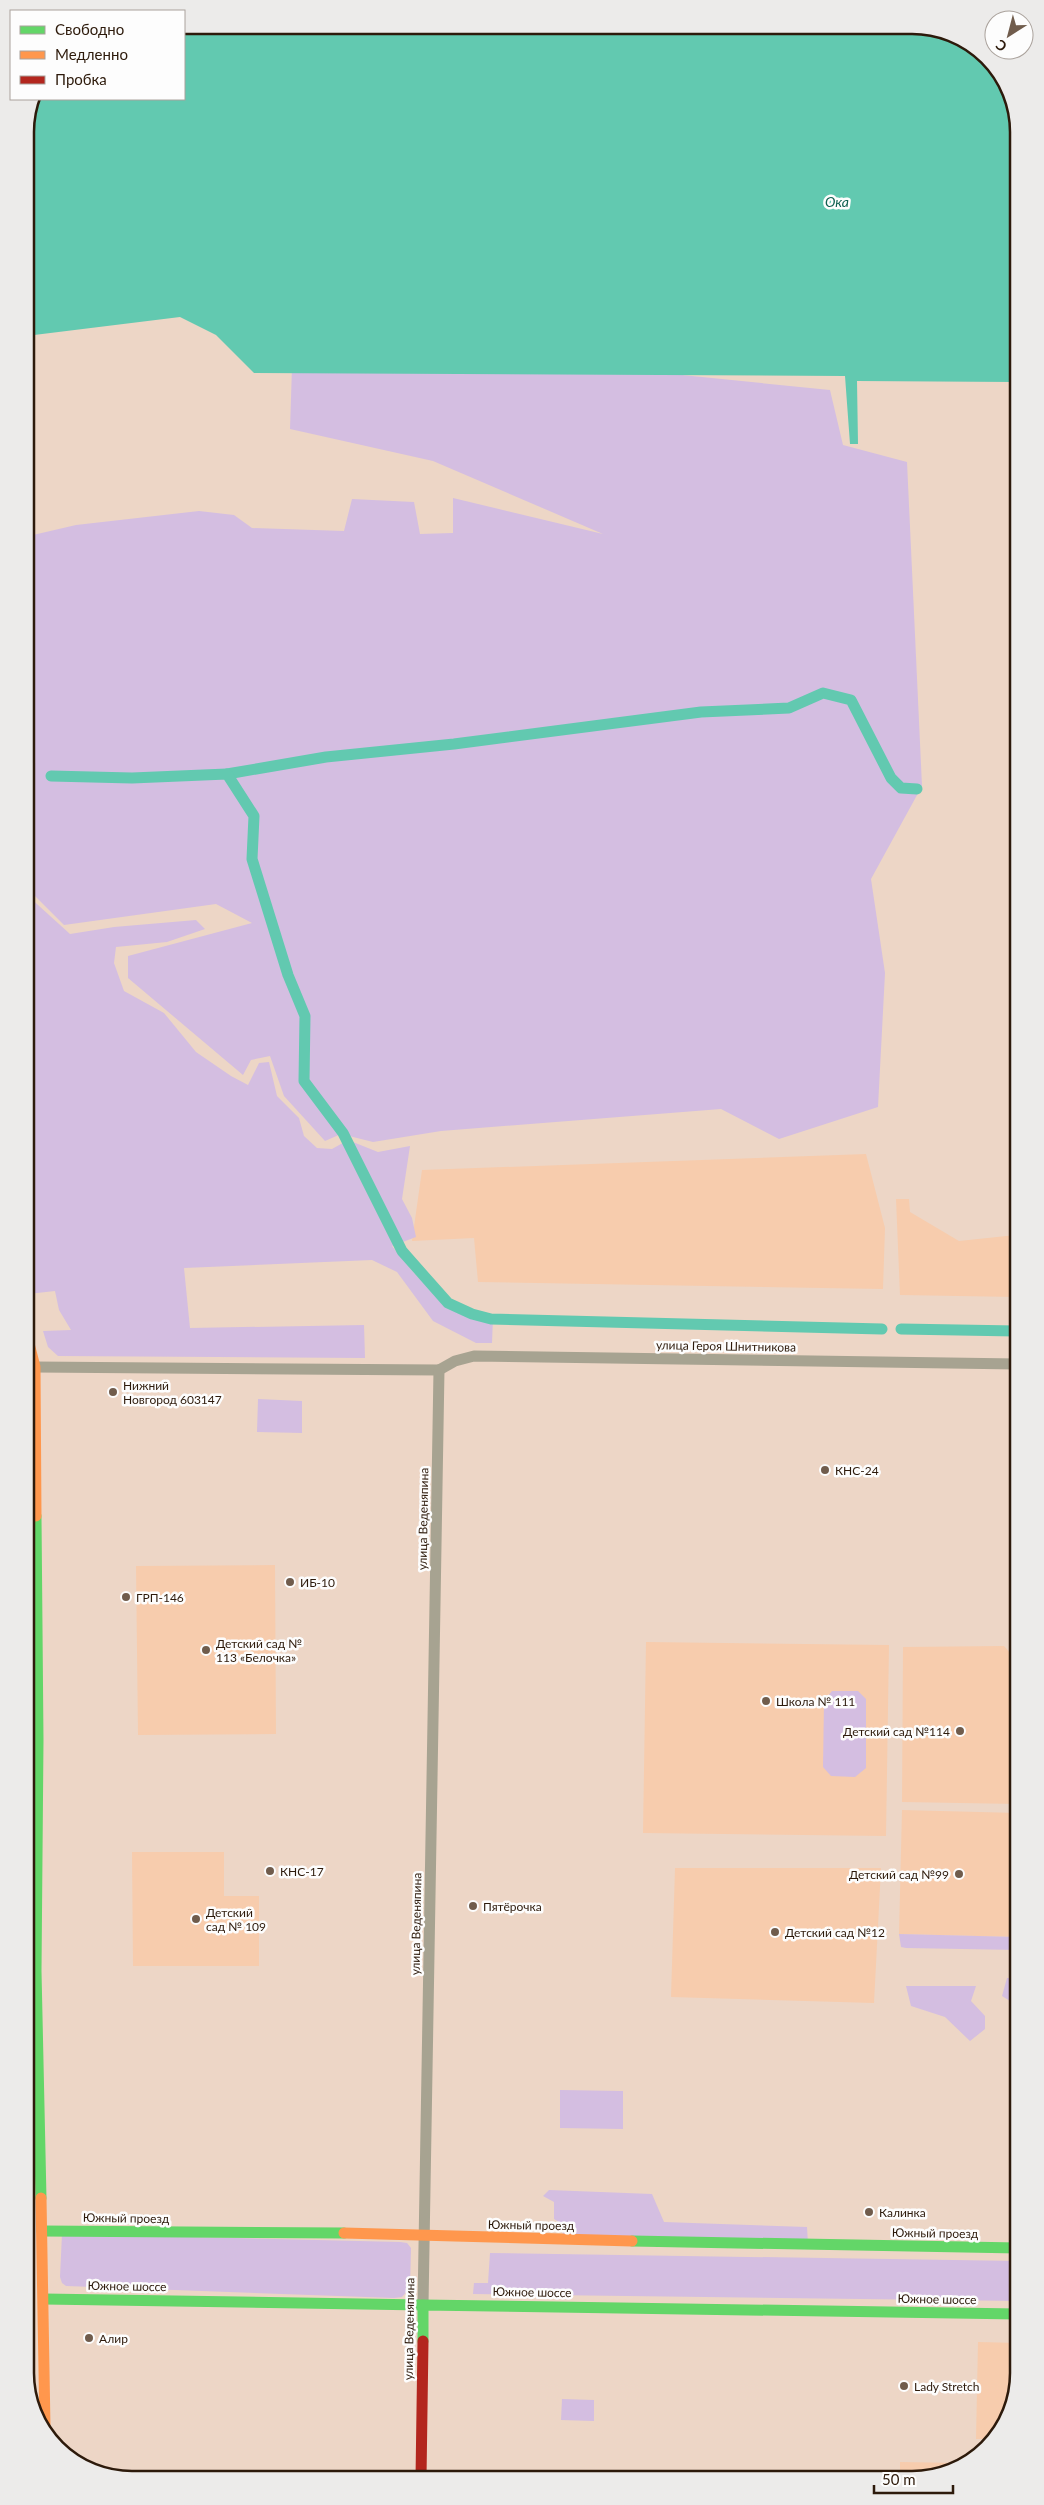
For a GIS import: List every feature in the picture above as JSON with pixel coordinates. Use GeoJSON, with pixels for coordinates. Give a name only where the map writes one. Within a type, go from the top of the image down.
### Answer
{"type":"FeatureCollection","features":[{"type":"Feature","properties":{"kind":"street","name":"улица Героя Шнитникова"},"geometry":{"type":"LineString","coordinates":[[439,1370],[455,1361],[474,1356],[1010,1364]]}},
{"type":"Feature","properties":{"kind":"street"},"geometry":{"type":"LineString","coordinates":[[45,2419],[36,1971],[38,1740],[34,1368],[439,1370]]}},
{"type":"Feature","properties":{"kind":"street","name":"улица Веденяпина"},"geometry":{"type":"LineString","coordinates":[[420,2471],[439,1370]]}},
{"type":"Feature","properties":{"kind":"street","name":"Южный проезд"},"geometry":{"type":"LineString","coordinates":[[42,2231],[424,2235],[487,2238],[1010,2248]]}},
{"type":"Feature","properties":{"kind":"street","name":"Южное шоссе"},"geometry":{"type":"LineString","coordinates":[[44,2299],[1010,2314]]}},
{"type":"Feature","properties":{"kind":"shaded area"},"geometry":{"type":"Polygon","coordinates":[[[293,336],[830,390],[843,445],[907,462],[922,786],[871,879],[885,973],[878,1107],[779,1139],[721,1109],[441,1131],[373,1142],[341,1134],[325,1141],[284,1096],[270,1056],[251,1060],[243,1075],[128,978],[128,956],[252,923],[216,904],[64,925],[34,895],[34,535],[76,525],[199,511],[234,515],[252,528],[344,531],[352,499],[414,502],[420,534],[453,533],[453,498],[603,534],[433,461],[290,429],[293,336]]]}},
{"type":"Feature","properties":{"kind":"shaded area"},"geometry":{"type":"Polygon","coordinates":[[[34,901],[70,934],[114,927],[196,920],[205,929],[167,942],[116,947],[114,963],[124,991],[164,1013],[196,1052],[231,1076],[248,1085],[259,1063],[269,1062],[277,1096],[299,1118],[304,1136],[317,1148],[332,1149],[348,1140],[378,1152],[410,1146],[402,1199],[412,1218],[416,1237],[392,1246],[414,1273],[435,1293],[460,1307],[493,1317],[492,1343],[476,1343],[433,1321],[397,1272],[372,1260],[184,1268],[190,1328],[364,1325],[365,1358],[58,1356],[48,1347],[43,1331],[71,1330],[59,1310],[55,1291],[34,1293],[34,901]]]}},
{"type":"Feature","properties":{"kind":"shaded area"},"geometry":{"type":"Polygon","coordinates":[[[866,1154],[885,1228],[883,1289],[478,1282],[474,1238],[412,1241],[422,1170],[866,1154]]]}},
{"type":"Feature","properties":{"kind":"shaded area"},"geometry":{"type":"Polygon","coordinates":[[[896,1199],[909,1199],[910,1212],[959,1241],[1010,1236],[1010,1297],[900,1295],[896,1199]]]}},
{"type":"Feature","properties":{"kind":"shaded area"},"geometry":{"type":"Polygon","coordinates":[[[258,1399],[302,1401],[302,1433],[257,1432],[258,1399]]]}},
{"type":"Feature","properties":{"kind":"shaded area","name":"Детский сад № 113 «Белочка»"},"geometry":{"type":"Polygon","coordinates":[[[275,1565],[276,1734],[138,1735],[136,1566],[275,1565]]]}},
{"type":"Feature","properties":{"kind":"shaded area","name":"Школа № 111"},"geometry":{"type":"Polygon","coordinates":[[[646,1642],[889,1645],[886,1836],[643,1833],[646,1642]]]}},
{"type":"Feature","properties":{"kind":"shaded area","name":"Детский сад №114"},"geometry":{"type":"Polygon","coordinates":[[[1004,1646],[1010,1653],[1010,1804],[902,1802],[903,1647],[1004,1646]]]}},
{"type":"Feature","properties":{"kind":"shaded area"},"geometry":{"type":"Polygon","coordinates":[[[832,1691],[858,1691],[866,1699],[866,1768],[855,1777],[831,1776],[823,1767],[824,1701],[832,1691]]]}},
{"type":"Feature","properties":{"kind":"shaded area","name":"Детский сад №99"},"geometry":{"type":"Polygon","coordinates":[[[902,1810],[1010,1813],[1010,1937],[899,1934],[902,1810]]]}},
{"type":"Feature","properties":{"kind":"shaded area","name":"Детский сад № 109"},"geometry":{"type":"Polygon","coordinates":[[[132,1852],[224,1852],[224,1896],[259,1896],[259,1966],[133,1966],[132,1852]]]}},
{"type":"Feature","properties":{"kind":"shaded area","name":"Детский сад №12"},"geometry":{"type":"Polygon","coordinates":[[[675,1868],[881,1868],[874,2003],[671,1997],[675,1868]]]}},
{"type":"Feature","properties":{"kind":"shaded area"},"geometry":{"type":"Polygon","coordinates":[[[899,1934],[1010,1937],[1010,1950],[901,1947],[899,1934]]]}},
{"type":"Feature","properties":{"kind":"shaded area"},"geometry":{"type":"Polygon","coordinates":[[[1007,1978],[1010,1978],[1010,2001],[1002,1996],[1007,1978]]]}},
{"type":"Feature","properties":{"kind":"shaded area"},"geometry":{"type":"Polygon","coordinates":[[[906,1986],[976,1986],[971,2001],[985,2016],[985,2029],[970,2041],[945,2017],[911,2006],[906,1986]]]}},
{"type":"Feature","properties":{"kind":"shaded area"},"geometry":{"type":"Polygon","coordinates":[[[560,2090],[623,2091],[623,2129],[560,2128],[560,2090]]]}},
{"type":"Feature","properties":{"kind":"shaded area"},"geometry":{"type":"Polygon","coordinates":[[[549,2190],[652,2194],[664,2222],[807,2227],[808,2244],[563,2238],[562,2224],[554,2219],[554,2202],[543,2196],[549,2190]]]}},
{"type":"Feature","properties":{"kind":"shaded area"},"geometry":{"type":"Polygon","coordinates":[[[62,2234],[407,2243],[411,2248],[410,2288],[402,2297],[394,2298],[66,2286],[62,2283],[60,2277],[62,2234]]]}},
{"type":"Feature","properties":{"kind":"shaded area"},"geometry":{"type":"Polygon","coordinates":[[[490,2253],[1010,2261],[1010,2301],[473,2294],[474,2283],[488,2283],[490,2253]]]}},
{"type":"Feature","properties":{"kind":"shaded area"},"geometry":{"type":"Polygon","coordinates":[[[978,2342],[1010,2343],[1009,2386],[1003,2411],[985,2439],[976,2439],[978,2342]]]}},
{"type":"Feature","properties":{"kind":"shaded area"},"geometry":{"type":"Polygon","coordinates":[[[562,2399],[594,2400],[594,2421],[561,2420],[562,2399]]]}},
{"type":"Feature","properties":{"kind":"shaded area"},"geometry":{"type":"Polygon","coordinates":[[[900,2462],[952,2463],[938,2468],[900,2471],[900,2462]]]}},
{"type":"Feature","properties":{"kind":"water","name":"Ока"},"geometry":{"type":"Polygon","coordinates":[[[185,34],[919,34],[950,41],[982,62],[997,83],[1007,106],[1010,131],[1010,382],[857,381],[858,444],[850,444],[845,376],[254,373],[216,335],[180,317],[34,335],[34,125],[39,100],[185,100],[185,34]]]}},
{"type":"Feature","properties":{"kind":"waterway"},"geometry":{"type":"LineString","coordinates":[[227,774],[326,757],[454,744],[701,712],[789,708],[823,693],[851,700],[891,778],[901,788],[917,789]]}},
{"type":"Feature","properties":{"kind":"waterway"},"geometry":{"type":"LineString","coordinates":[[51,776],[132,778],[227,774],[254,816],[252,859],[288,975],[305,1016],[304,1081],[343,1133],[402,1251],[448,1303],[472,1314],[491,1319],[882,1329]]}},
{"type":"Feature","properties":{"kind":"waterway"},"geometry":{"type":"LineString","coordinates":[[901,1329],[1010,1331]]}},
{"type":"Feature","properties":{"kind":"traffic: fast"},"geometry":{"type":"LineString","coordinates":[[36,1516],[38,1740],[36,1971],[41,2198]]}},
{"type":"Feature","properties":{"kind":"traffic: fast"},"geometry":{"type":"LineString","coordinates":[[42,2231],[344,2233]]}},
{"type":"Feature","properties":{"kind":"traffic: fast"},"geometry":{"type":"LineString","coordinates":[[632,2241],[1010,2248]]}},
{"type":"Feature","properties":{"kind":"traffic: fast"},"geometry":{"type":"LineString","coordinates":[[44,2299],[423,2305]]}},
{"type":"Feature","properties":{"kind":"traffic: fast"},"geometry":{"type":"LineString","coordinates":[[423,2341],[423,2305],[1010,2314]]}},
{"type":"Feature","properties":{"kind":"traffic: slow"},"geometry":{"type":"LineString","coordinates":[[34,1363],[36,1516]]}},
{"type":"Feature","properties":{"kind":"traffic: slow"},"geometry":{"type":"LineString","coordinates":[[41,2198],[45,2418]]}},
{"type":"Feature","properties":{"kind":"traffic: slow"},"geometry":{"type":"LineString","coordinates":[[344,2233],[632,2241]]}},
{"type":"Feature","properties":{"kind":"traffic: jam"},"geometry":{"type":"LineString","coordinates":[[421,2471],[423,2341]]}},
{"type":"Feature","properties":{"kind":"place","name":"Нижний Новгород 603147"},"geometry":{"type":"Point","coordinates":[113,1392]}},
{"type":"Feature","properties":{"kind":"place","name":"КНС-24"},"geometry":{"type":"Point","coordinates":[825,1470]}},
{"type":"Feature","properties":{"kind":"place","name":"ИБ-10"},"geometry":{"type":"Point","coordinates":[290,1582]}},
{"type":"Feature","properties":{"kind":"place","name":"ГРП-146"},"geometry":{"type":"Point","coordinates":[126,1597]}},
{"type":"Feature","properties":{"kind":"place","name":"Детский сад № 113 «Белочка»"},"geometry":{"type":"Point","coordinates":[206,1650]}},
{"type":"Feature","properties":{"kind":"place","name":"Школа № 111"},"geometry":{"type":"Point","coordinates":[766,1701]}},
{"type":"Feature","properties":{"kind":"place","name":"Детский сад №114"},"geometry":{"type":"Point","coordinates":[960,1731]}},
{"type":"Feature","properties":{"kind":"place","name":"КНС-17"},"geometry":{"type":"Point","coordinates":[270,1871]}},
{"type":"Feature","properties":{"kind":"place","name":"Детский сад №99"},"geometry":{"type":"Point","coordinates":[959,1874]}},
{"type":"Feature","properties":{"kind":"place","name":"Пятёрочка"},"geometry":{"type":"Point","coordinates":[473,1906]}},
{"type":"Feature","properties":{"kind":"place","name":"Детский сад № 109"},"geometry":{"type":"Point","coordinates":[196,1919]}},
{"type":"Feature","properties":{"kind":"place","name":"Детский сад №12"},"geometry":{"type":"Point","coordinates":[775,1932]}},
{"type":"Feature","properties":{"kind":"place","name":"Калинка"},"geometry":{"type":"Point","coordinates":[869,2212]}},
{"type":"Feature","properties":{"kind":"place","name":"Алир"},"geometry":{"type":"Point","coordinates":[89,2338]}},
{"type":"Feature","properties":{"kind":"place","name":"Lady Stretch"},"geometry":{"type":"Point","coordinates":[904,2386]}}]}
